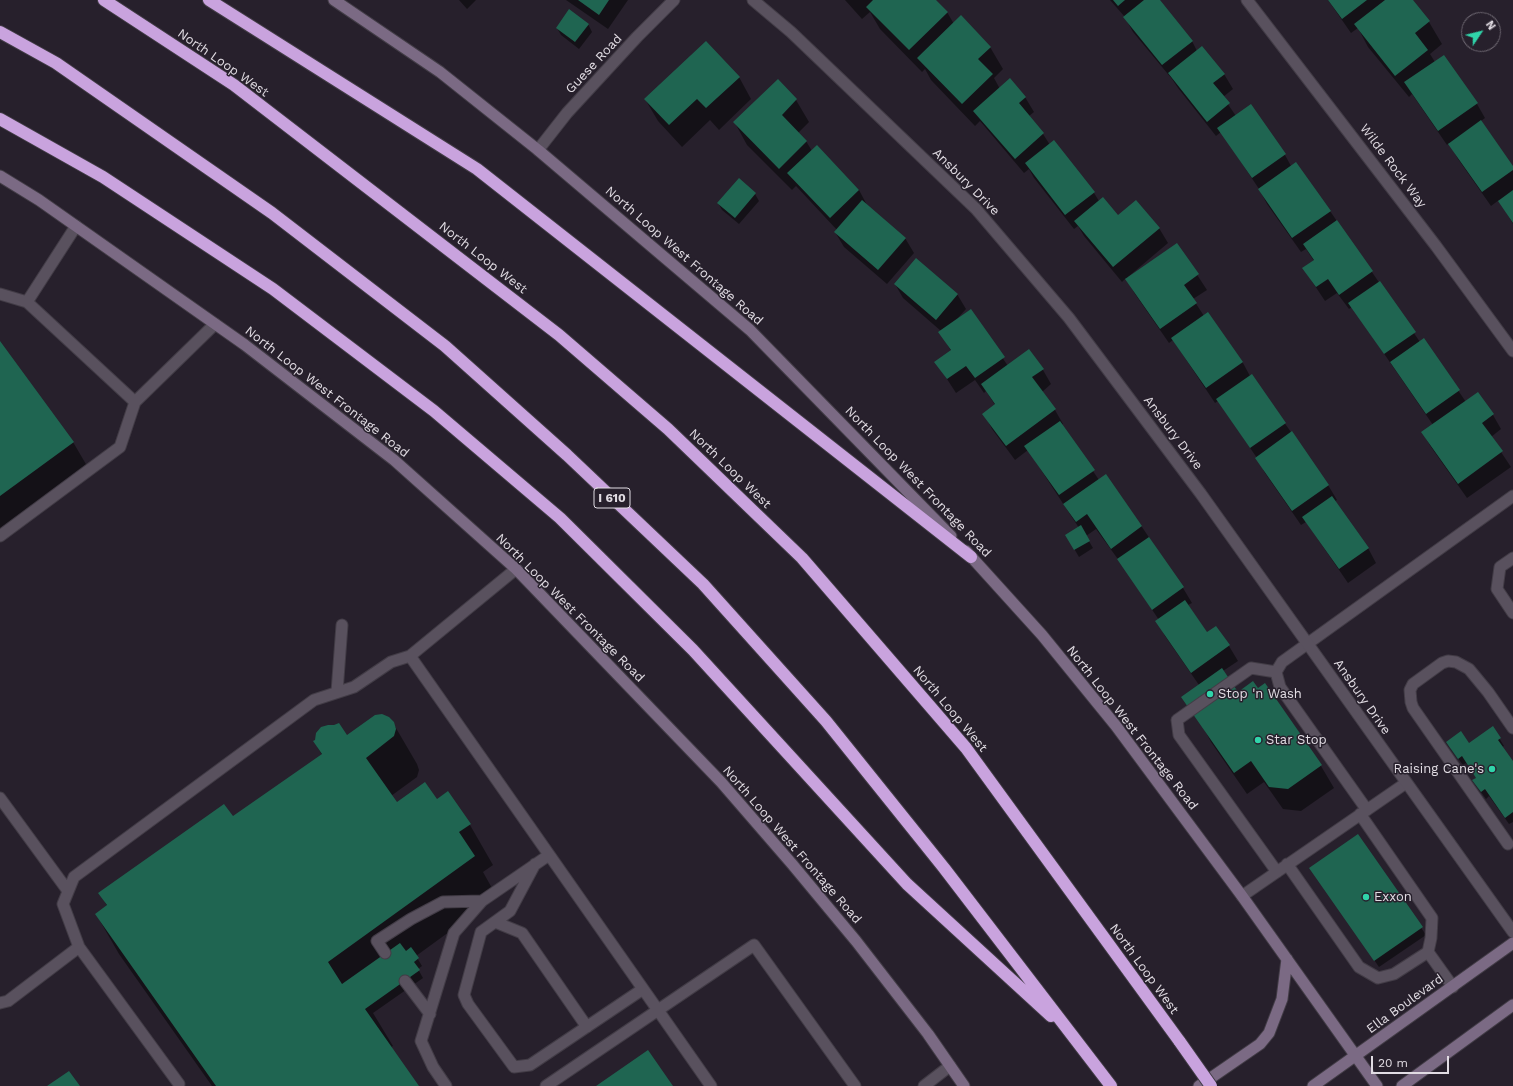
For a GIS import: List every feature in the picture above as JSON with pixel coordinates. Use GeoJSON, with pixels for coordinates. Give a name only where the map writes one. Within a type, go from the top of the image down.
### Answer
{"type":"FeatureCollection","features":[{"type":"Feature","properties":{"kind":"highway","name":"North Loop West"},"geometry":{"type":"LineString","coordinates":[[104,0],[234,85],[559,335],[668,429],[796,552],[966,748],[1211,1086]]}},
{"type":"Feature","properties":{"kind":"highway"},"geometry":{"type":"LineString","coordinates":[[209,0],[477,169],[971,557]]}},
{"type":"Feature","properties":{"kind":"highway","name":"I 610"},"geometry":{"type":"LineString","coordinates":[[0,32],[56,63],[272,213],[445,346],[567,455],[703,584],[826,721],[944,868],[1075,1038],[1110,1086]]}},
{"type":"Feature","properties":{"kind":"highway"},"geometry":{"type":"LineString","coordinates":[[0,119],[103,177],[273,289],[434,411],[548,508],[693,650],[907,884],[1075,1038]]}},
{"type":"Feature","properties":{"kind":"main road","name":"North Loop West Frontage Road"},"geometry":{"type":"LineString","coordinates":[[334,0],[440,72],[538,150],[750,330],[971,557],[1042,635],[1116,726],[1242,896],[1377,1086]]}},
{"type":"Feature","properties":{"kind":"main road","name":"North Loop West Frontage Road"},"geometry":{"type":"LineString","coordinates":[[0,176],[39,200],[245,344],[394,460],[516,569],[726,788],[792,864],[856,941],[928,1034],[964,1086]]}},
{"type":"Feature","properties":{"kind":"main road","name":"Ella Boulevard"},"geometry":{"type":"LineString","coordinates":[[1313,1086],[1513,943]]}},
{"type":"Feature","properties":{"kind":"main road"},"geometry":{"type":"LineString","coordinates":[[1198,1086],[1260,1044],[1269,1033],[1282,999],[1287,959]]}},
{"type":"Feature","properties":{"kind":"main road"},"geometry":{"type":"LineString","coordinates":[[1402,1086],[1513,1005]]}},
{"type":"Feature","properties":{"kind":"street","name":"Guese Road"},"geometry":{"type":"LineString","coordinates":[[538,150],[558,123],[637,37],[674,0]]}},
{"type":"Feature","properties":{"kind":"street","name":"Ansbury Drive"},"geometry":{"type":"LineString","coordinates":[[753,0],[791,32],[976,210],[1069,318],[1201,494],[1513,932]]}},
{"type":"Feature","properties":{"kind":"street","name":"Wilde Rock Way"},"geometry":{"type":"LineString","coordinates":[[1247,0],[1436,246],[1513,351]]}},
{"type":"Feature","properties":{"kind":"street"},"geometry":{"type":"LineString","coordinates":[[27,302],[76,226]]}},
{"type":"Feature","properties":{"kind":"street"},"geometry":{"type":"LineString","coordinates":[[0,294],[27,302],[136,402]]}},
{"type":"Feature","properties":{"kind":"street"},"geometry":{"type":"LineString","coordinates":[[0,536],[120,447],[136,402],[215,324]]}},
{"type":"Feature","properties":{"kind":"street"},"geometry":{"type":"LineString","coordinates":[[1287,864],[1360,967],[1378,978],[1394,974],[1428,952],[1432,938],[1432,918],[1364,812],[1280,687],[1276,672],[1282,662],[1513,496]]}},
{"type":"Feature","properties":{"kind":"street"},"geometry":{"type":"LineString","coordinates":[[1513,558],[1500,567],[1497,589],[1513,613]]}},
{"type":"Feature","properties":{"kind":"street"},"geometry":{"type":"LineString","coordinates":[[180,1084],[79,947],[63,904],[74,877],[314,700],[354,686],[391,662],[410,656],[516,569]]}},
{"type":"Feature","properties":{"kind":"street"},"geometry":{"type":"LineString","coordinates":[[337,692],[342,625]]}},
{"type":"Feature","properties":{"kind":"street"},"geometry":{"type":"LineString","coordinates":[[410,656],[711,1086]]}},
{"type":"Feature","properties":{"kind":"street"},"geometry":{"type":"LineString","coordinates":[[1508,844],[1413,708],[1410,690],[1413,684],[1442,663],[1448,661],[1456,662],[1469,669],[1488,692],[1513,728]]}},
{"type":"Feature","properties":{"kind":"street"},"geometry":{"type":"LineString","coordinates":[[1276,672],[1251,668],[1177,720],[1179,735],[1277,872]]}},
{"type":"Feature","properties":{"kind":"street"},"geometry":{"type":"LineString","coordinates":[[1242,896],[1406,783]]}},
{"type":"Feature","properties":{"kind":"street"},"geometry":{"type":"LineString","coordinates":[[0,798],[68,891]]}},
{"type":"Feature","properties":{"kind":"street"},"geometry":{"type":"LineString","coordinates":[[446,1086],[433,1067],[422,1041],[454,933],[482,901],[549,855]]}},
{"type":"Feature","properties":{"kind":"street"},"geometry":{"type":"LineString","coordinates":[[535,864],[510,911],[481,932],[464,995],[468,1004],[514,1066],[530,1065],[643,989]]}},
{"type":"Feature","properties":{"kind":"street"},"geometry":{"type":"LineString","coordinates":[[385,953],[377,941],[411,919],[443,902],[482,901]]}},
{"type":"Feature","properties":{"kind":"street"},"geometry":{"type":"LineString","coordinates":[[495,922],[522,933],[587,1027]]}},
{"type":"Feature","properties":{"kind":"street"},"geometry":{"type":"LineString","coordinates":[[546,1086],[754,945],[855,1086]]}},
{"type":"Feature","properties":{"kind":"street"},"geometry":{"type":"LineString","coordinates":[[0,1003],[8,1001],[79,947]]}},
{"type":"Feature","properties":{"kind":"street"},"geometry":{"type":"LineString","coordinates":[[1428,952],[1453,987]]}},
{"type":"Feature","properties":{"kind":"street"},"geometry":{"type":"LineString","coordinates":[[405,981],[430,1014]]}},
{"type":"Feature","properties":{"kind":"street"},"geometry":{"type":"LineString","coordinates":[[924,1086],[950,1066]]}},
{"type":"Feature","properties":{"kind":"building"},"geometry":{"type":"Polygon","coordinates":[[[578,0],[609,0],[599,15],[578,0]]]}},
{"type":"Feature","properties":{"kind":"building"},"geometry":{"type":"Polygon","coordinates":[[[873,0],[936,0],[948,12],[909,50],[866,7],[873,0]]]}},
{"type":"Feature","properties":{"kind":"building"},"geometry":{"type":"Polygon","coordinates":[[[1113,0],[1125,0],[1118,6],[1113,0]]]}},
{"type":"Feature","properties":{"kind":"building"},"geometry":{"type":"Polygon","coordinates":[[[1144,0],[1160,0],[1193,41],[1162,65],[1123,17],[1144,0]]]}},
{"type":"Feature","properties":{"kind":"building"},"geometry":{"type":"Polygon","coordinates":[[[1328,0],[1367,0],[1342,19],[1328,0]]]}},
{"type":"Feature","properties":{"kind":"building"},"geometry":{"type":"Polygon","coordinates":[[[1385,0],[1413,0],[1430,21],[1415,33],[1428,50],[1395,76],[1354,24],[1385,0]]]}},
{"type":"Feature","properties":{"kind":"building"},"geometry":{"type":"Polygon","coordinates":[[[569,9],[589,24],[575,42],[556,28],[569,9]]]}},
{"type":"Feature","properties":{"kind":"building"},"geometry":{"type":"Polygon","coordinates":[[[961,15],[991,47],[978,59],[993,74],[962,104],[917,58],[961,15]]]}},
{"type":"Feature","properties":{"kind":"building"},"geometry":{"type":"Polygon","coordinates":[[[706,41],[740,77],[706,108],[697,99],[669,125],[644,99],[706,41]]]}},
{"type":"Feature","properties":{"kind":"building"},"geometry":{"type":"Polygon","coordinates":[[[1202,46],[1225,74],[1213,83],[1230,103],[1207,122],[1168,73],[1202,46]]]}},
{"type":"Feature","properties":{"kind":"building"},"geometry":{"type":"Polygon","coordinates":[[[1444,55],[1478,103],[1438,131],[1404,82],[1444,55]]]}},
{"type":"Feature","properties":{"kind":"building"},"geometry":{"type":"Polygon","coordinates":[[[1010,78],[1026,97],[1019,103],[1044,133],[1015,159],[973,111],[1010,78]]]}},
{"type":"Feature","properties":{"kind":"building"},"geometry":{"type":"Polygon","coordinates":[[[778,79],[797,99],[782,115],[807,141],[779,169],[733,122],[778,79]]]}},
{"type":"Feature","properties":{"kind":"building"},"geometry":{"type":"Polygon","coordinates":[[[1251,104],[1286,154],[1252,178],[1217,128],[1251,104]]]}},
{"type":"Feature","properties":{"kind":"building"},"geometry":{"type":"Polygon","coordinates":[[[1481,120],[1513,166],[1513,170],[1482,192],[1448,144],[1481,120]]]}},
{"type":"Feature","properties":{"kind":"building"},"geometry":{"type":"Polygon","coordinates":[[[1054,140],[1095,192],[1065,215],[1025,163],[1054,140]]]}},
{"type":"Feature","properties":{"kind":"building"},"geometry":{"type":"Polygon","coordinates":[[[817,145],[859,190],[830,218],[787,173],[817,145]]]}},
{"type":"Feature","properties":{"kind":"building"},"geometry":{"type":"Polygon","coordinates":[[[1296,162],[1331,211],[1292,238],[1258,189],[1296,162]]]}},
{"type":"Feature","properties":{"kind":"building"},"geometry":{"type":"Polygon","coordinates":[[[739,178],[756,193],[735,218],[717,203],[739,178]]]}},
{"type":"Feature","properties":{"kind":"building"},"geometry":{"type":"Polygon","coordinates":[[[1513,190],[1513,223],[1498,201],[1513,190]]]}},
{"type":"Feature","properties":{"kind":"building"},"geometry":{"type":"Polygon","coordinates":[[[1103,197],[1118,215],[1136,200],[1160,228],[1113,267],[1074,221],[1103,197]]]}},
{"type":"Feature","properties":{"kind":"building"},"geometry":{"type":"Polygon","coordinates":[[[862,200],[906,238],[878,270],[834,232],[862,200]]]}},
{"type":"Feature","properties":{"kind":"building"},"geometry":{"type":"Polygon","coordinates":[[[1337,220],[1373,271],[1339,295],[1328,279],[1316,287],[1302,268],[1314,260],[1303,244],[1337,220]]]}},
{"type":"Feature","properties":{"kind":"building"},"geometry":{"type":"Polygon","coordinates":[[[1177,243],[1199,274],[1184,285],[1197,303],[1160,329],[1125,279],[1177,243]]]}},
{"type":"Feature","properties":{"kind":"building"},"geometry":{"type":"Polygon","coordinates":[[[916,258],[958,294],[936,320],[894,284],[916,258]]]}},
{"type":"Feature","properties":{"kind":"building"},"geometry":{"type":"Polygon","coordinates":[[[1380,281],[1416,332],[1384,354],[1348,303],[1380,281]]]}},
{"type":"Feature","properties":{"kind":"building"},"geometry":{"type":"Polygon","coordinates":[[[971,309],[1005,357],[975,378],[966,366],[947,379],[934,362],[951,350],[938,332],[971,309]]]}},
{"type":"Feature","properties":{"kind":"building"},"geometry":{"type":"Polygon","coordinates":[[[1208,312],[1243,362],[1206,388],[1171,338],[1208,312]]]}},
{"type":"Feature","properties":{"kind":"building"},"geometry":{"type":"Polygon","coordinates":[[[1424,338],[1460,390],[1426,414],[1390,362],[1424,338]]]}},
{"type":"Feature","properties":{"kind":"building"},"geometry":{"type":"Polygon","coordinates":[[[0,341],[74,442],[0,496],[0,341]]]}},
{"type":"Feature","properties":{"kind":"building"},"geometry":{"type":"Polygon","coordinates":[[[1029,349],[1044,369],[1032,377],[1056,409],[1006,446],[982,414],[995,404],[981,384],[1029,349]]]}},
{"type":"Feature","properties":{"kind":"building"},"geometry":{"type":"Polygon","coordinates":[[[1252,374],[1286,423],[1250,448],[1216,399],[1252,374]]]}},
{"type":"Feature","properties":{"kind":"building"},"geometry":{"type":"Polygon","coordinates":[[[1478,392],[1494,414],[1482,423],[1503,451],[1458,484],[1421,432],[1478,392]]]}},
{"type":"Feature","properties":{"kind":"building"},"geometry":{"type":"Polygon","coordinates":[[[1060,421],[1095,470],[1059,495],[1024,446],[1060,421]]]}},
{"type":"Feature","properties":{"kind":"building"},"geometry":{"type":"Polygon","coordinates":[[[1292,431],[1329,485],[1292,511],[1255,458],[1292,431]]]}},
{"type":"Feature","properties":{"kind":"building"},"geometry":{"type":"Polygon","coordinates":[[[1106,474],[1142,526],[1111,549],[1087,514],[1076,522],[1063,504],[1106,474]]]}},
{"type":"Feature","properties":{"kind":"building"},"geometry":{"type":"Polygon","coordinates":[[[1332,496],[1369,548],[1339,569],[1302,517],[1332,496]]]}},
{"type":"Feature","properties":{"kind":"building"},"geometry":{"type":"Polygon","coordinates":[[[1081,525],[1090,541],[1074,550],[1065,535],[1081,525]]]}},
{"type":"Feature","properties":{"kind":"building"},"geometry":{"type":"Polygon","coordinates":[[[1149,537],[1184,587],[1152,610],[1117,559],[1149,537]]]}},
{"type":"Feature","properties":{"kind":"building"},"geometry":{"type":"Polygon","coordinates":[[[1185,600],[1207,632],[1216,626],[1230,645],[1191,673],[1155,621],[1185,600]]]}},
{"type":"Feature","properties":{"kind":"building","name":"Star Stop"},"geometry":{"type":"Polygon","coordinates":[[[1222,668],[1238,692],[1253,681],[1258,688],[1265,683],[1322,765],[1288,789],[1269,787],[1251,761],[1234,773],[1181,697],[1222,668]]]}},
{"type":"Feature","properties":{"kind":"building"},"geometry":{"type":"Polygon","coordinates":[[[382,714],[389,717],[394,722],[396,729],[394,736],[366,758],[397,802],[425,782],[437,799],[448,791],[471,824],[459,832],[475,856],[328,962],[342,984],[400,943],[406,951],[411,947],[419,958],[414,962],[420,970],[365,1009],[419,1086],[216,1086],[95,914],[107,905],[98,893],[224,804],[233,816],[322,754],[313,741],[315,740],[316,733],[321,727],[339,723],[347,735],[375,715],[382,714]]]}},
{"type":"Feature","properties":{"kind":"building","name":"Raising Cane's"},"geometry":{"type":"Polygon","coordinates":[[[1493,726],[1501,738],[1498,740],[1513,761],[1513,812],[1505,818],[1485,789],[1481,792],[1472,780],[1476,778],[1462,756],[1458,759],[1446,742],[1461,731],[1469,743],[1493,726]]]}},
{"type":"Feature","properties":{"kind":"building","name":"Exxon"},"geometry":{"type":"Polygon","coordinates":[[[1358,834],[1423,927],[1374,961],[1309,868],[1358,834]]]}},
{"type":"Feature","properties":{"kind":"building"},"geometry":{"type":"Polygon","coordinates":[[[648,1050],[673,1086],[596,1086],[648,1050]]]}},
{"type":"Feature","properties":{"kind":"building"},"geometry":{"type":"Polygon","coordinates":[[[69,1071],[80,1086],[47,1086],[69,1071]]]}},
{"type":"Feature","properties":{"kind":"place","name":"Stop 'n Wash"},"geometry":{"type":"Point","coordinates":[1210,694]}},
{"type":"Feature","properties":{"kind":"place","name":"Star Stop"},"geometry":{"type":"Point","coordinates":[1258,740]}},
{"type":"Feature","properties":{"kind":"place","name":"Raising Cane's"},"geometry":{"type":"Point","coordinates":[1492,769]}},
{"type":"Feature","properties":{"kind":"place","name":"Exxon"},"geometry":{"type":"Point","coordinates":[1366,897]}}]}
